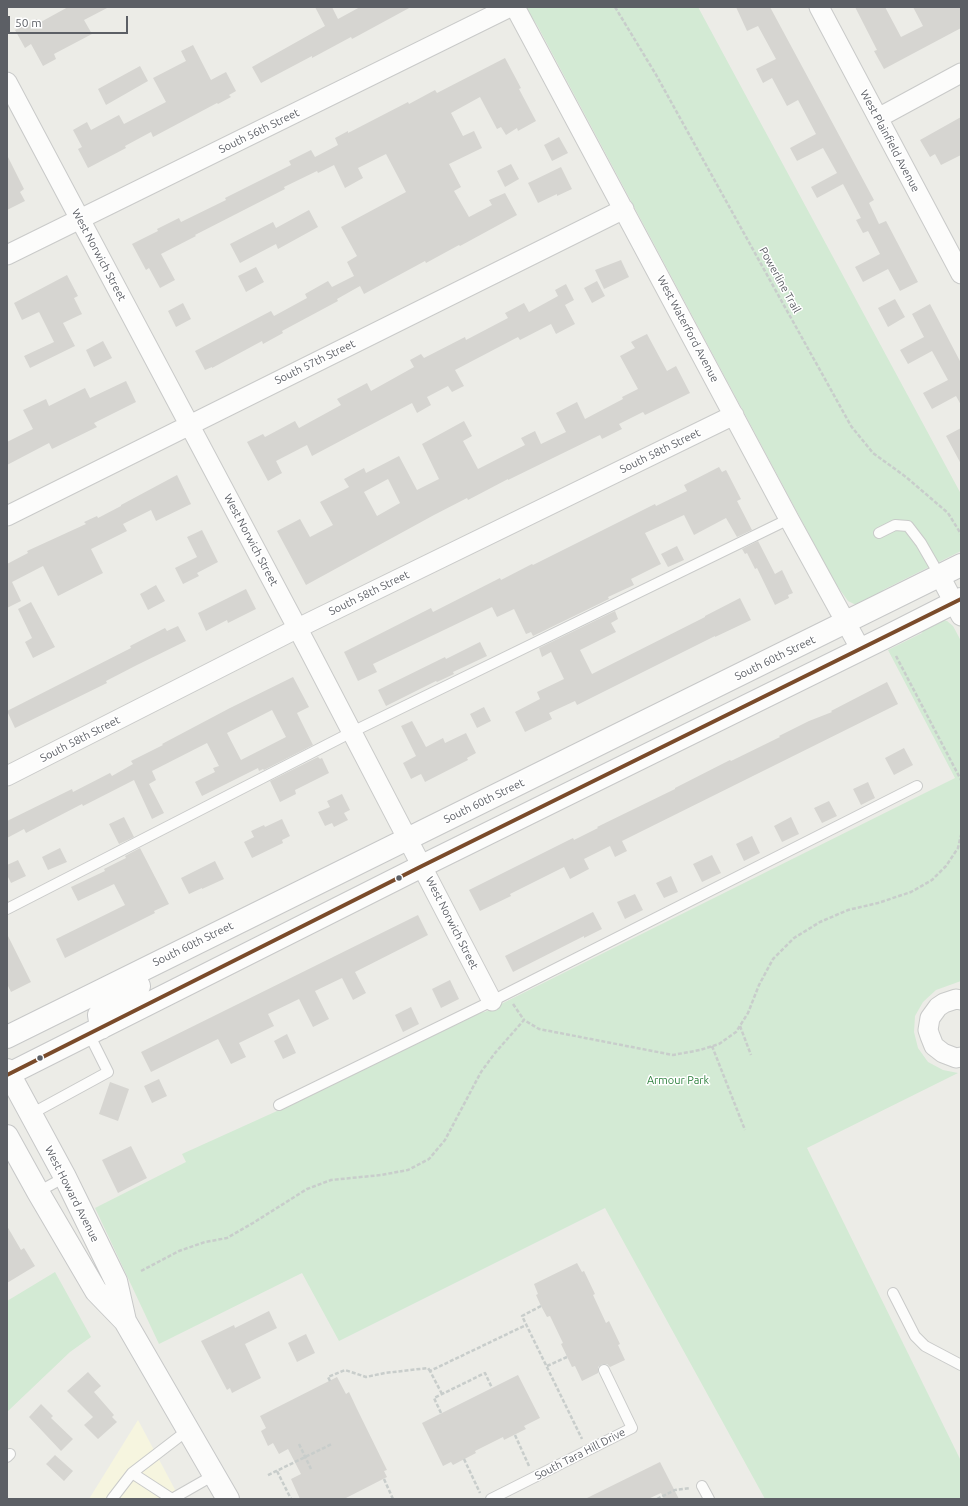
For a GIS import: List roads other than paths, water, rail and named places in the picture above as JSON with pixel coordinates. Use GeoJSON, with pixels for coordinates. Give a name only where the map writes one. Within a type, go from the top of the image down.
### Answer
{"type":"FeatureCollection","features":[{"type":"Feature","properties":{"kind":"main road","name":"South 60th Street"},"geometry":{"type":"LineString","coordinates":[[7,1037],[206,937],[961,565]]}},
{"type":"Feature","properties":{"kind":"main road"},"geometry":{"type":"LineString","coordinates":[[8,1073],[95,1031],[422,866],[861,650],[959,605]]}},
{"type":"Feature","properties":{"kind":"main road"},"geometry":{"type":"LineString","coordinates":[[95,1031],[99,1015],[117,997],[152,979],[206,937]]}},
{"type":"Feature","properties":{"kind":"main road","name":"West Howard Avenue"},"geometry":{"type":"LineString","coordinates":[[8,1073],[65,1177],[116,1281],[125,1322]]}},
{"type":"Feature","properties":{"kind":"main road","name":"West Howard Avenue"},"geometry":{"type":"LineString","coordinates":[[7,1136],[96,1291],[125,1322],[222,1491]]}},
{"type":"Feature","properties":{"kind":"street","name":"South 56th Street"},"geometry":{"type":"LineString","coordinates":[[7,255],[510,7]]}},
{"type":"Feature","properties":{"kind":"street","name":"West Waterford Avenue"},"geometry":{"type":"LineString","coordinates":[[516,7],[789,519],[861,650]]}},
{"type":"Feature","properties":{"kind":"street","name":"West Plainfield Avenue"},"geometry":{"type":"LineString","coordinates":[[819,7],[961,274]]}},
{"type":"Feature","properties":{"kind":"street"},"geometry":{"type":"LineString","coordinates":[[878,118],[961,73]]}},
{"type":"Feature","properties":{"kind":"street","name":"West Norwich Street"},"geometry":{"type":"LineString","coordinates":[[7,82],[298,628],[422,866],[500,997]]}},
{"type":"Feature","properties":{"kind":"street","name":"South 57th Street"},"geometry":{"type":"LineString","coordinates":[[7,516],[624,209]]}},
{"type":"Feature","properties":{"kind":"street","name":"South 58th Street"},"geometry":{"type":"LineString","coordinates":[[7,776],[298,628],[734,415]]}},
{"type":"Feature","properties":{"kind":"street"},"geometry":{"type":"LineString","coordinates":[[940,576],[959,605]]}},
{"type":"Feature","properties":{"kind":"street"},"geometry":{"type":"LineString","coordinates":[[961,1000],[956,999],[944,1003],[938,1007],[930,1018],[928,1030],[934,1046],[943,1054],[956,1058],[961,1057]]}},
{"type":"Feature","properties":{"kind":"lane"},"geometry":{"type":"LineString","coordinates":[[7,909],[352,732],[789,519]]}},
{"type":"Feature","properties":{"kind":"lane"},"geometry":{"type":"LineString","coordinates":[[879,533],[895,525],[908,526],[921,543],[940,576]]}},
{"type":"Feature","properties":{"kind":"lane"},"geometry":{"type":"LineString","coordinates":[[280,1105],[500,997],[917,786]]}},
{"type":"Feature","properties":{"kind":"lane"},"geometry":{"type":"LineString","coordinates":[[31,1114],[108,1072],[95,1031]]}},
{"type":"Feature","properties":{"kind":"lane"},"geometry":{"type":"LineString","coordinates":[[38,1192],[65,1177]]}},
{"type":"Feature","properties":{"kind":"lane"},"geometry":{"type":"LineString","coordinates":[[893,1293],[915,1336],[925,1346],[961,1365]]}},
{"type":"Feature","properties":{"kind":"lane","name":"South Tara Hill Drive"},"geometry":{"type":"LineString","coordinates":[[491,1499],[632,1428],[604,1370]]}},
{"type":"Feature","properties":{"kind":"lane"},"geometry":{"type":"LineString","coordinates":[[112,1499],[132,1473],[188,1430]]}},
{"type":"Feature","properties":{"kind":"lane"},"geometry":{"type":"LineString","coordinates":[[132,1473],[172,1499],[222,1491]]}},
{"type":"Feature","properties":{"kind":"lane"},"geometry":{"type":"LineString","coordinates":[[702,1486],[709,1499]]}},
{"type":"Feature","properties":{"kind":"park label","name":"Armour Park"},"geometry":{"type":"Point","coordinates":[678,1080]}}]}
